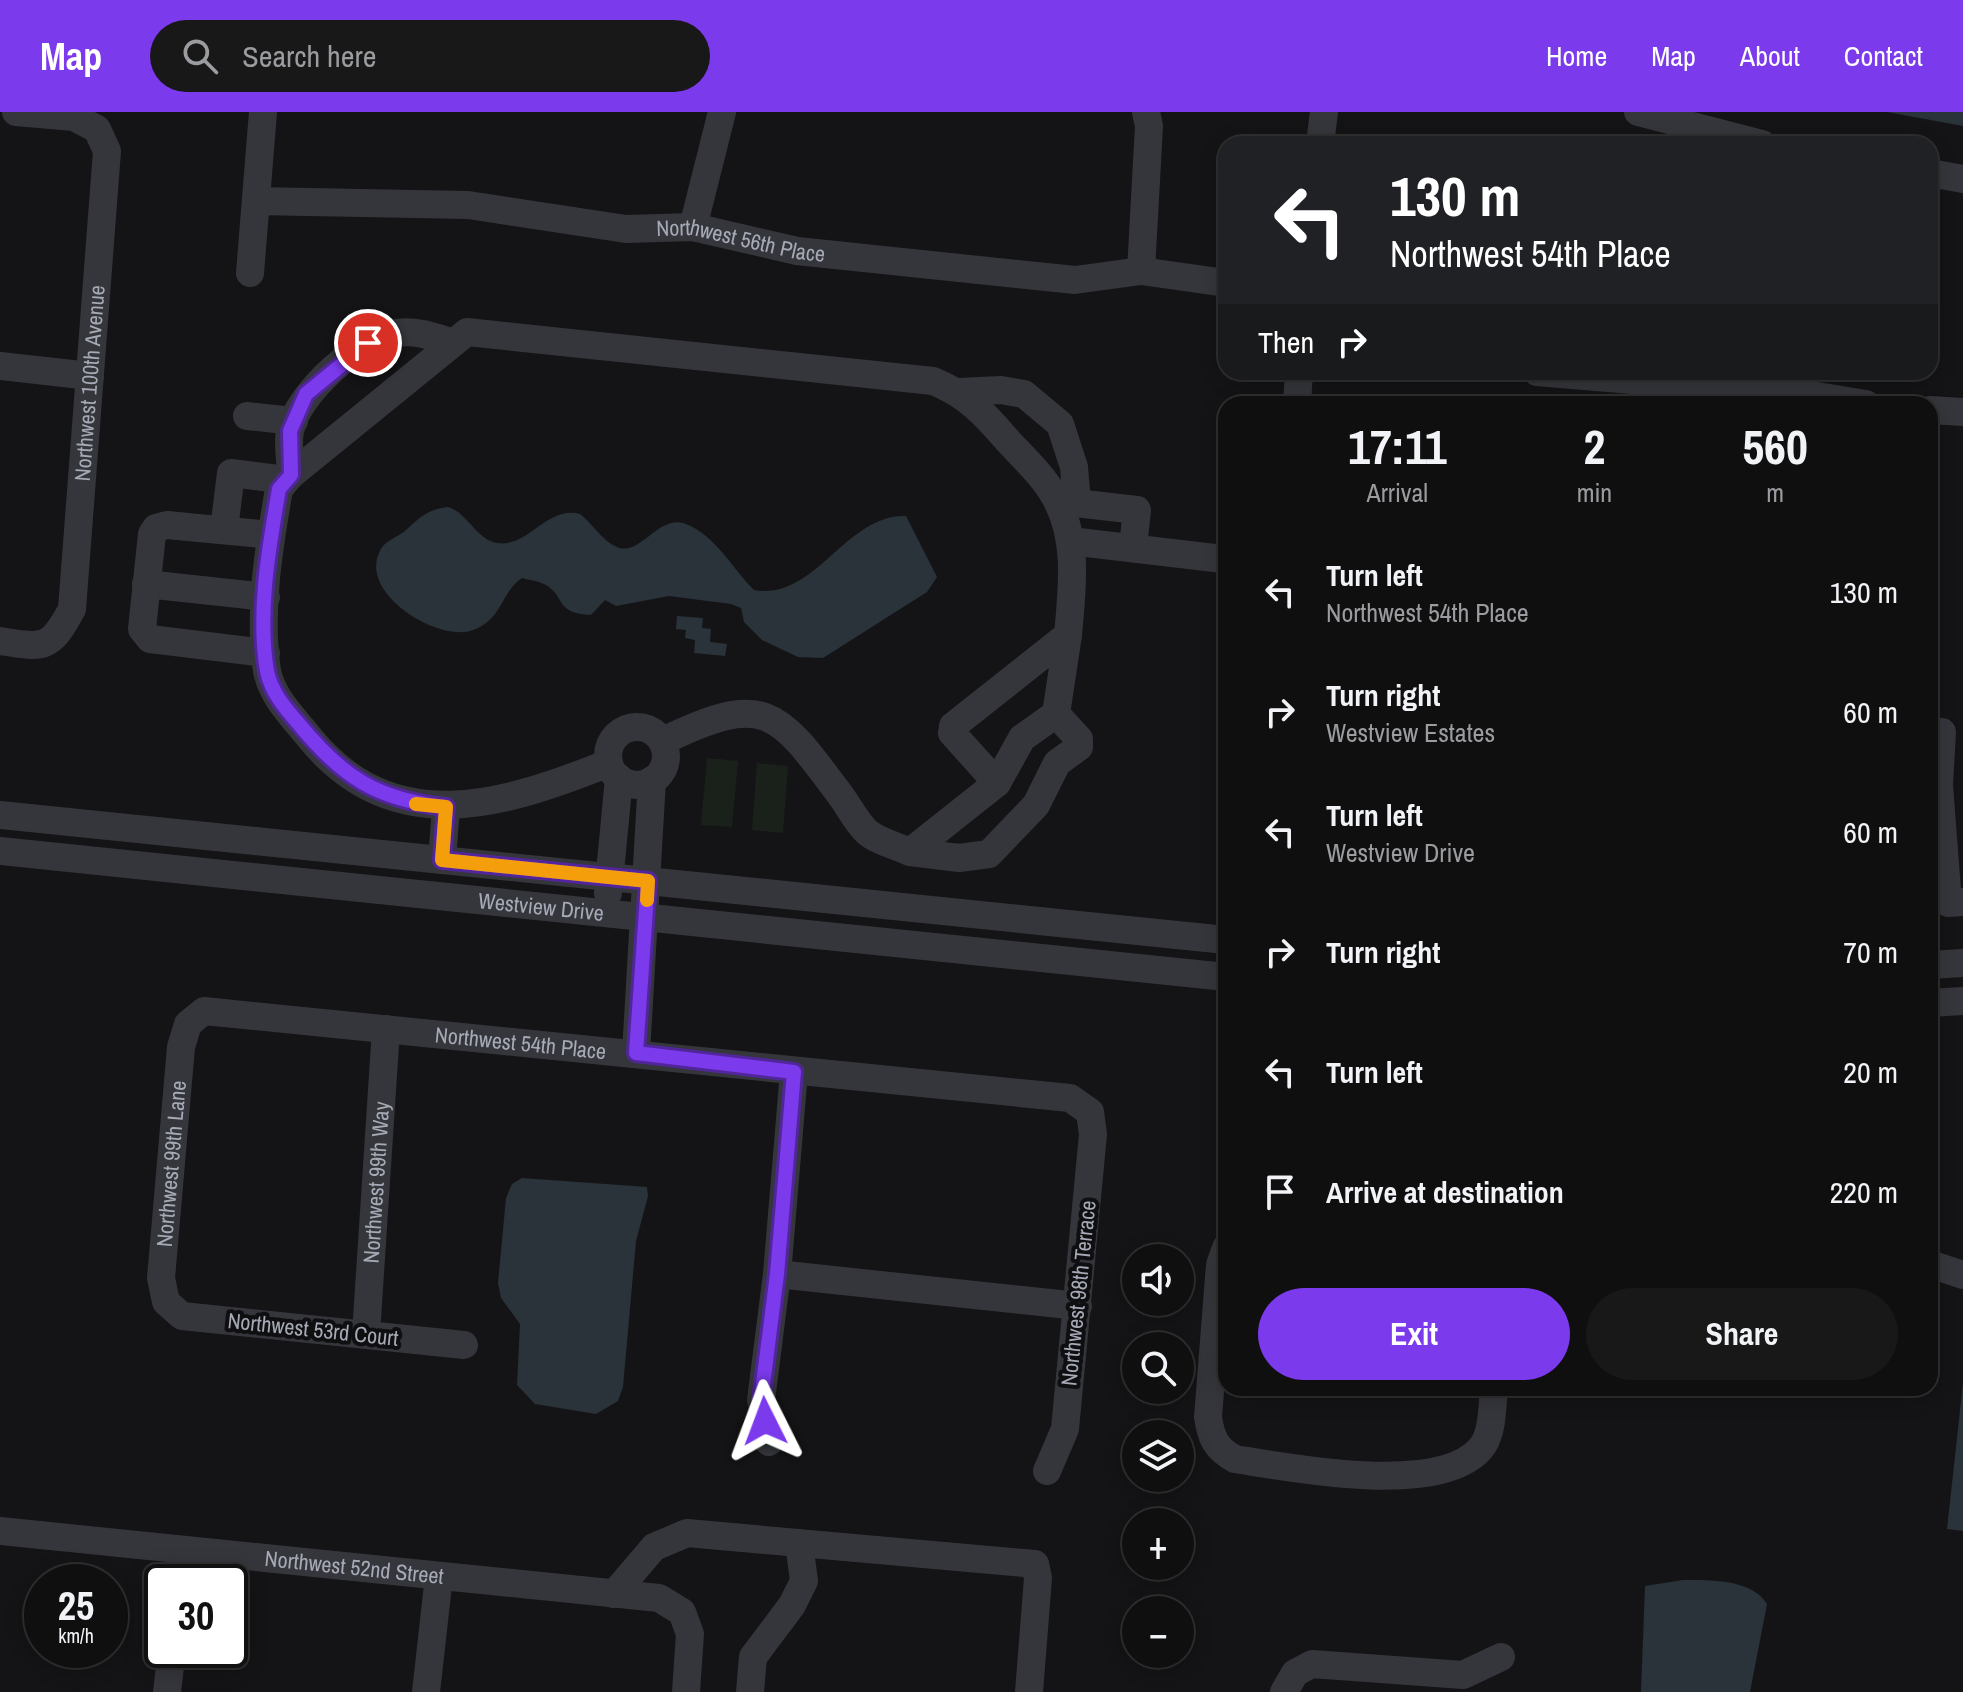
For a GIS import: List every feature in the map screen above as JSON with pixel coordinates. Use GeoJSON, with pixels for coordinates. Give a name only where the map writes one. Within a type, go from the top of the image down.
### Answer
{"type":"FeatureCollection","features":[{"type":"Feature","properties":{"kind":"street","name":"Northwest 100th Avenue"},"geometry":{"type":"LineString","coordinates":[[0,641],[40,647],[58,637],[72,609],[107,151],[97,129],[74,117],[16,112]]}},
{"type":"Feature","properties":{"kind":"street"},"geometry":{"type":"LineString","coordinates":[[250,273],[263,112]]}},
{"type":"Feature","properties":{"kind":"street"},"geometry":{"type":"LineString","coordinates":[[693,227],[722,112]]}},
{"type":"Feature","properties":{"kind":"street"},"geometry":{"type":"LineString","coordinates":[[1141,271],[1149,126],[1146,112]]}},
{"type":"Feature","properties":{"kind":"street"},"geometry":{"type":"LineString","coordinates":[[1321,136],[1324,112]]}},
{"type":"Feature","properties":{"kind":"street"},"geometry":{"type":"LineString","coordinates":[[1638,112],[1731,136]]}},
{"type":"Feature","properties":{"kind":"street"},"geometry":{"type":"LineString","coordinates":[[1938,174],[1963,179]]}},
{"type":"Feature","properties":{"kind":"street","name":"Northwest 56th Place"},"geometry":{"type":"LineString","coordinates":[[256,201],[468,205],[626,229],[693,227],[797,251],[1075,280],[1141,271],[1218,282]]}},
{"type":"Feature","properties":{"kind":"street"},"geometry":{"type":"LineString","coordinates":[[289,478],[290,431],[306,394],[368,343],[392,333],[416,331],[451,342]]}},
{"type":"Feature","properties":{"kind":"street"},"geometry":{"type":"LineString","coordinates":[[606,913],[614,771],[610,745],[630,727],[649,729],[663,741],[664,767],[652,780],[635,784],[614,771],[519,795],[446,807],[386,796],[346,774],[318,748],[278,699],[268,674],[266,597],[271,535],[279,489],[451,342],[467,332],[933,381],[959,392],[988,418],[1067,502],[1137,510],[1133,547]]}},
{"type":"Feature","properties":{"kind":"street"},"geometry":{"type":"LineString","coordinates":[[0,366],[90,376]]}},
{"type":"Feature","properties":{"kind":"street"},"geometry":{"type":"LineString","coordinates":[[1632,380],[1817,396]]}},
{"type":"Feature","properties":{"kind":"street"},"geometry":{"type":"LineString","coordinates":[[910,852],[997,783],[1022,738],[1056,714],[1068,635],[1072,596],[1067,502],[1074,467],[1060,424],[1024,394],[1001,390],[959,392]]}},
{"type":"Feature","properties":{"kind":"street"},"geometry":{"type":"LineString","coordinates":[[1938,410],[1963,412]]}},
{"type":"Feature","properties":{"kind":"street"},"geometry":{"type":"LineString","coordinates":[[247,416],[294,421]]}},
{"type":"Feature","properties":{"kind":"street"},"geometry":{"type":"LineString","coordinates":[[224,530],[231,473],[289,478]]}},
{"type":"Feature","properties":{"kind":"street"},"geometry":{"type":"LineString","coordinates":[[266,653],[150,639],[142,629],[152,534],[156,528],[167,525],[271,535]]}},
{"type":"Feature","properties":{"kind":"street"},"geometry":{"type":"LineString","coordinates":[[1070,541],[1218,558]]}},
{"type":"Feature","properties":{"kind":"street"},"geometry":{"type":"LineString","coordinates":[[146,584],[266,597]]}},
{"type":"Feature","properties":{"kind":"street"},"geometry":{"type":"LineString","coordinates":[[997,783],[952,733],[953,726],[1068,635]]}},
{"type":"Feature","properties":{"kind":"street"},"geometry":{"type":"LineString","coordinates":[[663,741],[700,723],[737,712],[759,713],[777,720],[798,738],[868,833],[910,852],[959,858],[989,854],[996,848],[1036,805],[1057,763],[1079,747],[1079,739],[1056,714]]}},
{"type":"Feature","properties":{"kind":"street"},"geometry":{"type":"LineString","coordinates":[[1945,732],[1939,785],[1948,903],[1963,902]]}},
{"type":"Feature","properties":{"kind":"street"},"geometry":{"type":"LineString","coordinates":[[636,1053],[652,780]]}},
{"type":"Feature","properties":{"kind":"street"},"geometry":{"type":"LineString","coordinates":[[442,860],[446,807]]}},
{"type":"Feature","properties":{"kind":"street","name":"Westview Drive"},"geometry":{"type":"LineString","coordinates":[[0,815],[1218,939]]}},
{"type":"Feature","properties":{"kind":"street","name":"Westview Drive"},"geometry":{"type":"LineString","coordinates":[[0,851],[1218,976]]}},
{"type":"Feature","properties":{"kind":"street"},"geometry":{"type":"LineString","coordinates":[[1938,965],[1963,963]]}},
{"type":"Feature","properties":{"kind":"street"},"geometry":{"type":"LineString","coordinates":[[1938,1003],[1963,1001]]}},
{"type":"Feature","properties":{"kind":"street","name":"Northwest 54th Place"},"geometry":{"type":"LineString","coordinates":[[188,1024],[204,1011],[636,1053],[794,1072],[1070,1098],[1090,1112]]}},
{"type":"Feature","properties":{"kind":"street","name":"Northwest 99th Lane"},"geometry":{"type":"LineString","coordinates":[[166,1302],[161,1278],[181,1047],[188,1024]]}},
{"type":"Feature","properties":{"kind":"street","name":"Northwest 99th Way"},"geometry":{"type":"LineString","coordinates":[[366,1334],[386,1029]]}},
{"type":"Feature","properties":{"kind":"street"},"geometry":{"type":"LineString","coordinates":[[769,1442],[761,1400],[777,1274],[794,1072]]}},
{"type":"Feature","properties":{"kind":"street","name":"Northwest 98th Terrace"},"geometry":{"type":"LineString","coordinates":[[1047,1471],[1065,1429],[1093,1134],[1090,1112]]}},
{"type":"Feature","properties":{"kind":"street"},"geometry":{"type":"LineString","coordinates":[[1938,1267],[1963,1275]]}},
{"type":"Feature","properties":{"kind":"street"},"geometry":{"type":"LineString","coordinates":[[777,1274],[1078,1306]]}},
{"type":"Feature","properties":{"kind":"street"},"geometry":{"type":"LineString","coordinates":[[1218,1290],[1208,1417],[1211,1436],[1222,1452],[1235,1459],[1369,1477],[1445,1471],[1481,1448],[1489,1427],[1493,1396]]}},
{"type":"Feature","properties":{"kind":"street","name":"Northwest 53rd Court"},"geometry":{"type":"LineString","coordinates":[[166,1302],[182,1316],[464,1345]]}},
{"type":"Feature","properties":{"kind":"street","name":"Northwest 52nd Street"},"geometry":{"type":"LineString","coordinates":[[0,1531],[659,1598],[682,1612],[690,1634],[686,1692]]}},
{"type":"Feature","properties":{"kind":"street"},"geometry":{"type":"LineString","coordinates":[[614,1594],[654,1547],[687,1533],[1035,1564],[1038,1578],[1029,1692]]}},
{"type":"Feature","properties":{"kind":"street"},"geometry":{"type":"LineString","coordinates":[[750,1692],[753,1657],[792,1605],[804,1581],[799,1543]]}},
{"type":"Feature","properties":{"kind":"street"},"geometry":{"type":"LineString","coordinates":[[183,1564],[185,1552]]}},
{"type":"Feature","properties":{"kind":"street"},"geometry":{"type":"LineString","coordinates":[[426,1692],[439,1576]]}},
{"type":"Feature","properties":{"kind":"street"},"geometry":{"type":"LineString","coordinates":[[1289,1682],[1312,1664],[1463,1675],[1501,1657]]}},
{"type":"Feature","properties":{"kind":"street"},"geometry":{"type":"LineString","coordinates":[[167,1692],[170,1668]]}},
{"type":"Feature","properties":{"kind":"shaded area"},"geometry":{"type":"Polygon","coordinates":[[[1887,112],[1963,112],[1963,126],[1887,112]]]}},
{"type":"Feature","properties":{"kind":"shaded area"},"geometry":{"type":"Polygon","coordinates":[[[448,507],[461,514],[487,539],[505,543],[516,541],[556,516],[568,513],[580,514],[607,541],[625,549],[665,525],[683,523],[713,543],[754,590],[776,590],[795,583],[865,528],[884,519],[906,516],[937,577],[927,592],[823,658],[798,657],[762,640],[744,622],[741,608],[731,604],[669,596],[616,606],[605,600],[591,615],[579,614],[566,608],[546,585],[522,578],[483,625],[459,632],[442,629],[406,612],[381,585],[376,569],[379,553],[387,542],[425,514],[448,507]]]}},
{"type":"Feature","properties":{"kind":"shaded area"},"geometry":{"type":"Polygon","coordinates":[[[677,616],[703,618],[702,628],[711,629],[710,642],[727,644],[725,656],[694,653],[695,640],[685,638],[686,630],[676,629],[677,616]]]}},
{"type":"Feature","properties":{"kind":"shaded area"},"geometry":{"type":"Polygon","coordinates":[[[707,758],[738,761],[732,827],[701,825],[707,758]]]}},
{"type":"Feature","properties":{"kind":"shaded area"},"geometry":{"type":"Polygon","coordinates":[[[757,763],[788,766],[783,833],[752,830],[757,763]]]}},
{"type":"Feature","properties":{"kind":"shaded area"},"geometry":{"type":"Polygon","coordinates":[[[522,1178],[647,1187],[648,1196],[636,1241],[623,1387],[618,1401],[596,1414],[535,1404],[517,1385],[520,1324],[501,1298],[498,1283],[506,1198],[512,1184],[522,1178]]]}},
{"type":"Feature","properties":{"kind":"shaded area"},"geometry":{"type":"Polygon","coordinates":[[[1963,1383],[1963,1531],[1947,1529],[1963,1383]]]}},
{"type":"Feature","properties":{"kind":"shaded area"},"geometry":{"type":"Polygon","coordinates":[[[1683,1580],[1741,1585],[1767,1604],[1750,1692],[1641,1692],[1645,1586],[1683,1580]]]}},
{"type":"Feature","properties":{"kind":"slow traffic"},"geometry":{"type":"LineString","coordinates":[[416,804],[446,807],[442,860],[648,881],[647,900]]}},
{"type":"Feature","properties":{"kind":"route"},"geometry":{"type":"LineString","coordinates":[[368,343],[306,394],[290,431],[291,475],[279,489],[271,535],[265,607],[268,674],[278,699],[318,748],[346,774],[386,796],[446,807],[442,860],[648,881],[636,1053],[794,1072],[777,1274],[761,1400],[765,1421]]}}]}
